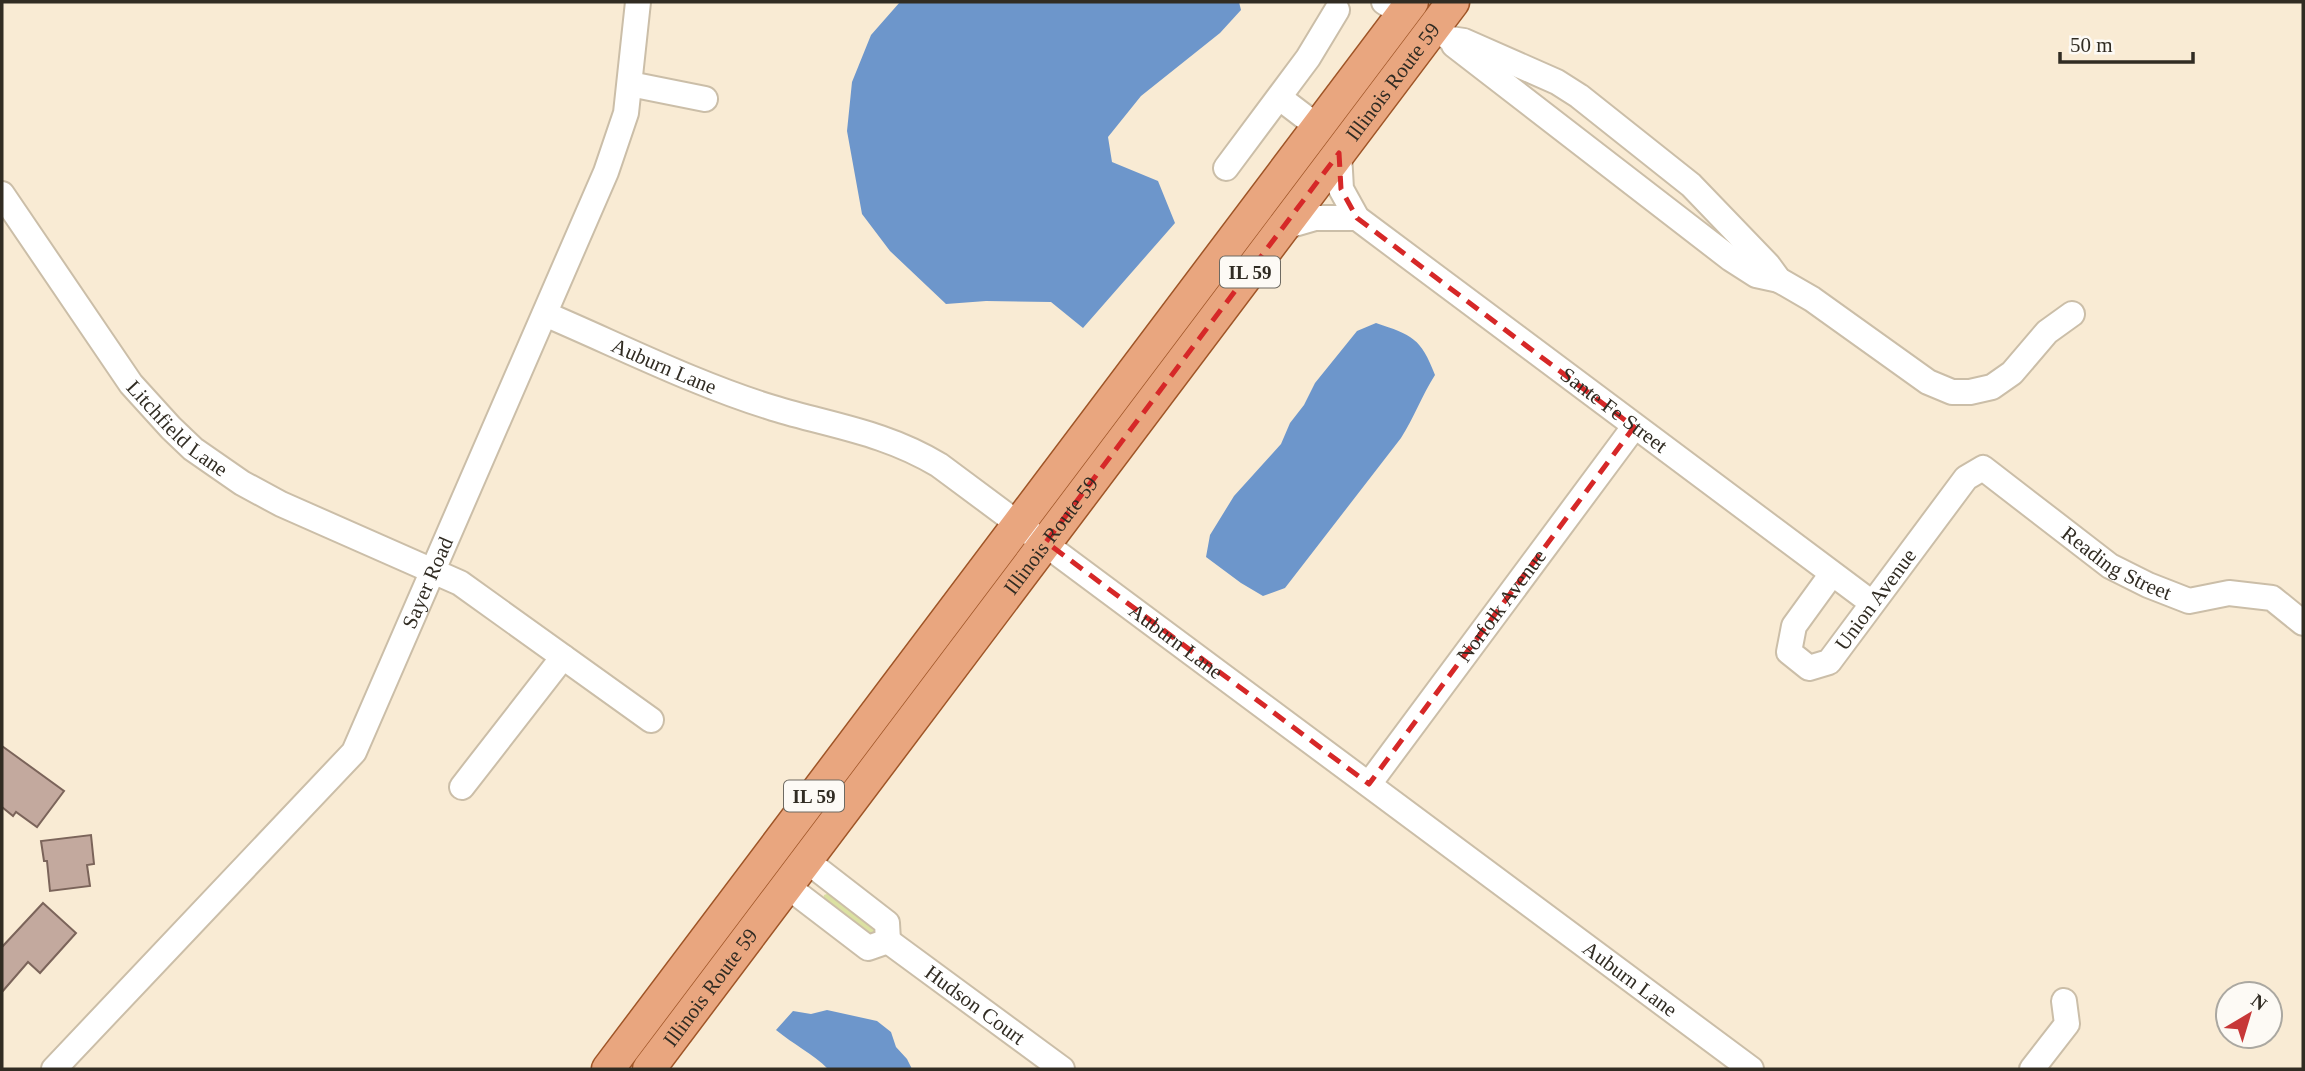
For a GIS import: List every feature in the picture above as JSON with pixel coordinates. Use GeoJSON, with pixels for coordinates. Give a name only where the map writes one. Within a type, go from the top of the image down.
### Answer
{"type":"FeatureCollection","features":[{"type":"Feature","properties":{"kind":"main road","name":"Illinois Route 59"},"geometry":{"type":"LineString","coordinates":[[649,1069],[1339,153],[1442,33],[1453,2]]}},
{"type":"Feature","properties":{"kind":"main road","name":"Illinois Route 59"},"geometry":{"type":"LineString","coordinates":[[608,1069],[1318,127],[1400,6]]}},
{"type":"Feature","properties":{"kind":"street","name":"Sayer Road"},"geometry":{"type":"LineString","coordinates":[[54,1069],[354,752],[606,172],[626,113],[638,2]]}},
{"type":"Feature","properties":{"kind":"street"},"geometry":{"type":"LineString","coordinates":[[1226,169],[1280,98],[1337,10]]}},
{"type":"Feature","properties":{"kind":"street"},"geometry":{"type":"LineString","coordinates":[[1442,33],[1557,82],[1579,96],[1691,185],[1768,265],[1779,280]]}},
{"type":"Feature","properties":{"kind":"street"},"geometry":{"type":"LineString","coordinates":[[1442,33],[1456,49],[1731,259],[1756,275],[1779,280],[1812,299],[1928,382],[1952,392],[1970,392],[1992,387],[2012,373],[2047,332],[2072,314]]}},
{"type":"Feature","properties":{"kind":"street"},"geometry":{"type":"LineString","coordinates":[[630,84],[705,99]]}},
{"type":"Feature","properties":{"kind":"street"},"geometry":{"type":"LineString","coordinates":[[1280,98],[1318,127]]}},
{"type":"Feature","properties":{"kind":"street","name":"Sante Fe Street"},"geometry":{"type":"LineString","coordinates":[[1339,153],[1340,189],[1357,218],[1831,575],[1872,603]]}},
{"type":"Feature","properties":{"kind":"street","name":"Litchfield Lane"},"geometry":{"type":"LineString","coordinates":[[2,194],[131,384],[193,449],[242,483],[281,504],[460,583],[651,720]]}},
{"type":"Feature","properties":{"kind":"street"},"geometry":{"type":"LineString","coordinates":[[1284,227],[1315,218],[1357,218]]}},
{"type":"Feature","properties":{"kind":"street","name":"Auburn Lane"},"geometry":{"type":"LineString","coordinates":[[545,314],[721,389],[773,408],[901,444],[939,465],[1751,1069]]}},
{"type":"Feature","properties":{"kind":"street","name":"Norfolk Avenue"},"geometry":{"type":"LineString","coordinates":[[1369,784],[1634,427]]}},
{"type":"Feature","properties":{"kind":"street","name":"Union Avenue"},"geometry":{"type":"LineString","coordinates":[[1831,575],[1794,626],[1789,652],[1810,668],[1829,662],[1966,478],[1983,468]]}},
{"type":"Feature","properties":{"kind":"street","name":"Reading Street"},"geometry":{"type":"LineString","coordinates":[[1983,468],[2110,566],[2148,585],[2189,600],[2229,593],[2272,598],[2303,623]]}},
{"type":"Feature","properties":{"kind":"street"},"geometry":{"type":"LineString","coordinates":[[463,788],[563,657]]}},
{"type":"Feature","properties":{"kind":"street","name":"Hudson Court"},"geometry":{"type":"LineString","coordinates":[[807,861],[887,923],[888,941],[1062,1069]]}},
{"type":"Feature","properties":{"kind":"street"},"geometry":{"type":"LineString","coordinates":[[787,886],[868,948],[888,941]]}},
{"type":"Feature","properties":{"kind":"street"},"geometry":{"type":"LineString","coordinates":[[2032,1069],[2067,1024],[2064,1001]]}},
{"type":"Feature","properties":{"kind":"highlighted area"},"geometry":{"type":"Polygon","coordinates":[[[1339,153],[1341,189],[1357,218],[1634,427],[1369,784],[1046,542],[1339,153]]]}},
{"type":"Feature","properties":{"kind":"green space"},"geometry":{"type":"Polygon","coordinates":[[[832,892],[878,932],[873,937],[823,902],[824,895],[832,892]]]}},
{"type":"Feature","properties":{"kind":"water"},"geometry":{"type":"Polygon","coordinates":[[[900,2],[1239,2],[1241,10],[1220,33],[1141,96],[1108,137],[1112,162],[1158,181],[1175,223],[1083,328],[1051,302],[986,301],[946,304],[890,251],[862,214],[847,131],[852,82],[871,35],[900,2]]]}},
{"type":"Feature","properties":{"kind":"water"},"geometry":{"type":"Polygon","coordinates":[[[1376,323],[1407,335],[1420,345],[1435,375],[1401,438],[1285,588],[1263,596],[1206,557],[1210,535],[1234,496],[1281,444],[1290,423],[1304,405],[1315,383],[1357,331],[1376,323]]]}},
{"type":"Feature","properties":{"kind":"water"},"geometry":{"type":"Polygon","coordinates":[[[827,1010],[877,1021],[891,1032],[896,1047],[912,1069],[828,1069],[776,1030],[793,1011],[811,1014],[827,1010]]]}},
{"type":"Feature","properties":{"kind":"building"},"geometry":{"type":"Polygon","coordinates":[[[2,746],[64,791],[37,827],[16,812],[13,816],[2,807],[2,746]]]}},
{"type":"Feature","properties":{"kind":"building"},"geometry":{"type":"Polygon","coordinates":[[[91,835],[94,864],[87,865],[90,886],[50,891],[47,861],[44,861],[41,841],[91,835]]]}},
{"type":"Feature","properties":{"kind":"building"},"geometry":{"type":"Polygon","coordinates":[[[43,903],[76,933],[40,973],[28,962],[2,992],[2,947],[43,903]]]}}]}
